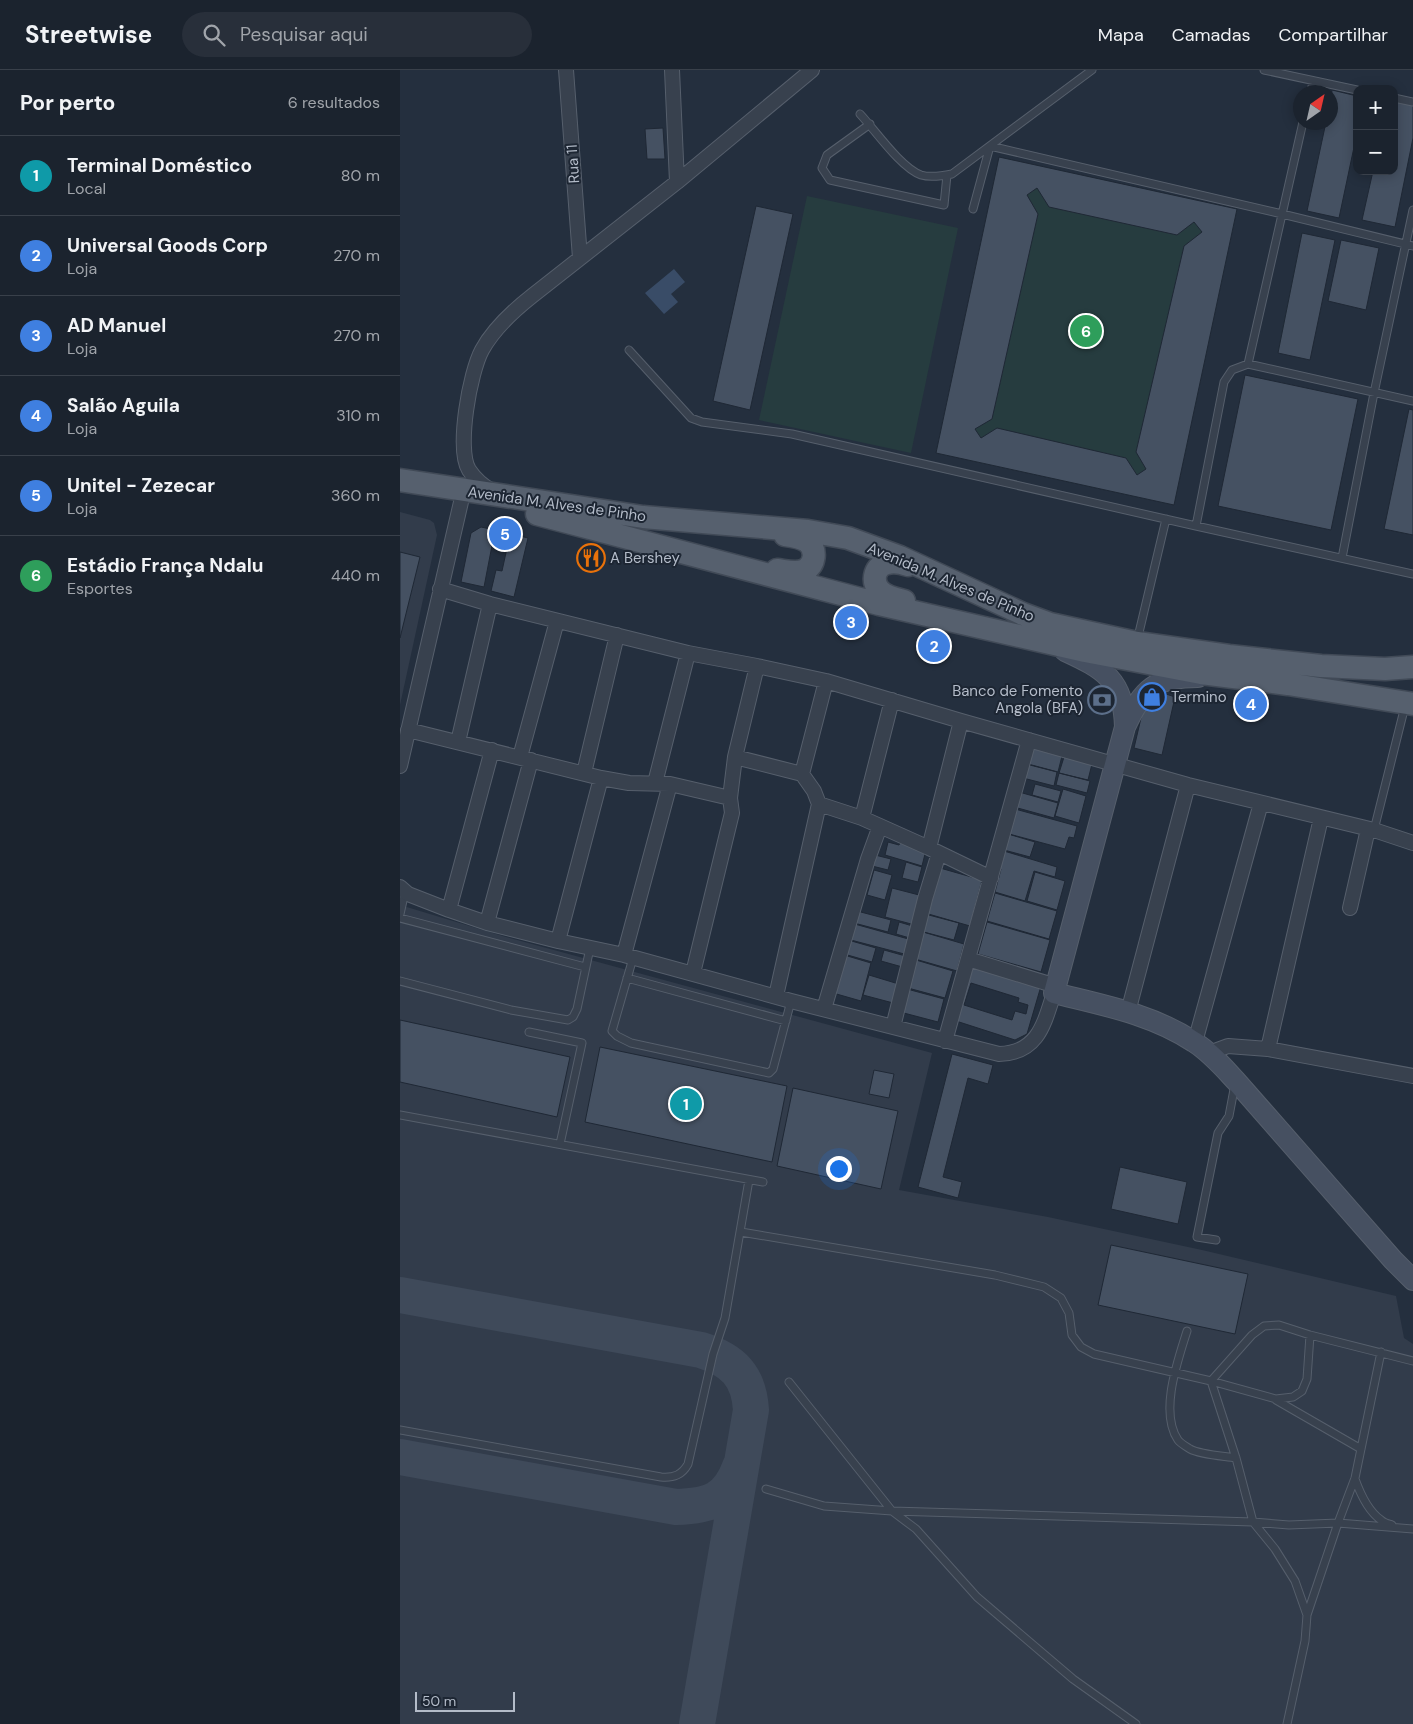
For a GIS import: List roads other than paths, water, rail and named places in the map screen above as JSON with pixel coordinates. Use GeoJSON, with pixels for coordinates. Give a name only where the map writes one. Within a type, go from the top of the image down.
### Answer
{"type":"FeatureCollection","features":[{"type":"Feature","properties":{"kind":"main road","name":"Avenida M. Alves de Pinho"},"geometry":{"type":"LineString","coordinates":[[400,480],[643,517],[808,531],[848,538],[900,557],[980,595],[1050,624],[1136,643],[1321,666],[1413,667]]}},
{"type":"Feature","properties":{"kind":"main road","name":"Avenida M. Alves de Pinho"},"geometry":{"type":"LineString","coordinates":[[400,493],[528,512],[879,604],[1118,658],[1234,678],[1288,684],[1409,703]]}},
{"type":"Feature","properties":{"kind":"main road"},"geometry":{"type":"LineString","coordinates":[[697,556],[788,572],[805,570],[814,558],[814,550],[808,542],[799,538],[708,523]]}},
{"type":"Feature","properties":{"kind":"main road"},"geometry":{"type":"LineString","coordinates":[[974,625],[887,596],[875,584],[874,576],[877,569],[882,565],[902,563],[980,595]]}},
{"type":"Feature","properties":{"kind":"street","name":"Rua 11"},"geometry":{"type":"LineString","coordinates":[[566,70],[580,258]]}},
{"type":"Feature","properties":{"kind":"street"},"geometry":{"type":"LineString","coordinates":[[672,70],[677,182]]}},
{"type":"Feature","properties":{"kind":"street"},"geometry":{"type":"LineString","coordinates":[[499,496],[482,485],[468,470],[465,452],[468,397],[474,370],[482,350],[512,313],[677,182],[812,70]]}},
{"type":"Feature","properties":{"kind":"street"},"geometry":{"type":"LineString","coordinates":[[400,766],[461,502]]}},
{"type":"Feature","properties":{"kind":"street"},"geometry":{"type":"LineString","coordinates":[[440,589],[490,604],[688,653],[826,681],[1188,785],[1371,829],[1413,843]]}},
{"type":"Feature","properties":{"kind":"street"},"geometry":{"type":"LineString","coordinates":[[458,742],[490,604]]}},
{"type":"Feature","properties":{"kind":"street"},"geometry":{"type":"LineString","coordinates":[[487,923],[557,621]]}},
{"type":"Feature","properties":{"kind":"street"},"geometry":{"type":"LineString","coordinates":[[584,773],[617,635]]}},
{"type":"Feature","properties":{"kind":"street"},"geometry":{"type":"LineString","coordinates":[[1031,638],[1082,659],[1111,678],[1120,692],[1125,709],[1125,727]]}},
{"type":"Feature","properties":{"kind":"street"},"geometry":{"type":"LineString","coordinates":[[654,783],[688,653]]}},
{"type":"Feature","properties":{"kind":"street"},"geometry":{"type":"LineString","coordinates":[[693,973],[732,814],[730,798],[735,757],[757,666]]}},
{"type":"Feature","properties":{"kind":"street"},"geometry":{"type":"LineString","coordinates":[[402,890],[449,910],[487,923],[628,956],[999,1054],[1010,1053],[1029,1045],[1036,1038],[1043,1025],[1055,989],[1114,764],[1125,727],[1135,705],[1144,693],[1170,679],[1185,677],[1234,678]]}},
{"type":"Feature","properties":{"kind":"street"},"geometry":{"type":"LineString","coordinates":[[802,774],[826,681]]}},
{"type":"Feature","properties":{"kind":"street"},"geometry":{"type":"LineString","coordinates":[[862,818],[892,700]]}},
{"type":"Feature","properties":{"kind":"street"},"geometry":{"type":"LineString","coordinates":[[893,1027],[925,899],[961,721]]}},
{"type":"Feature","properties":{"kind":"street"},"geometry":{"type":"LineString","coordinates":[[408,730],[601,778],[629,783],[670,784],[730,798]]}},
{"type":"Feature","properties":{"kind":"street"},"geometry":{"type":"LineString","coordinates":[[945,1040],[1029,740]]}},
{"type":"Feature","properties":{"kind":"street"},"geometry":{"type":"LineString","coordinates":[[449,910],[492,750]]}},
{"type":"Feature","properties":{"kind":"street"},"geometry":{"type":"LineString","coordinates":[[735,757],[802,774],[814,791],[819,804],[776,996]]}},
{"type":"Feature","properties":{"kind":"street"},"geometry":{"type":"LineString","coordinates":[[558,941],[601,778]]}},
{"type":"Feature","properties":{"kind":"street"},"geometry":{"type":"LineString","coordinates":[[628,956],[670,784]]}},
{"type":"Feature","properties":{"kind":"street"},"geometry":{"type":"LineString","coordinates":[[1128,1012],[1188,785]]}},
{"type":"Feature","properties":{"kind":"street"},"geometry":{"type":"LineString","coordinates":[[1202,1048],[1261,803]]}},
{"type":"Feature","properties":{"kind":"street"},"geometry":{"type":"LineString","coordinates":[[819,804],[862,818],[991,878]]}},
{"type":"Feature","properties":{"kind":"street"},"geometry":{"type":"LineString","coordinates":[[1268,1049],[1321,818]]}},
{"type":"Feature","properties":{"kind":"street"},"geometry":{"type":"LineString","coordinates":[[824,1009],[868,859],[880,826]]}},
{"type":"Feature","properties":{"kind":"street"},"geometry":{"type":"LineString","coordinates":[[1350,908],[1371,829]]}},
{"type":"Feature","properties":{"kind":"street"},"geometry":{"type":"LineString","coordinates":[[968,958],[1155,1022],[1202,1048],[1236,1081],[1393,1260],[1413,1280]]}},
{"type":"Feature","properties":{"kind":"street"},"geometry":{"type":"LineString","coordinates":[[1202,1048],[1228,1046],[1268,1049],[1413,1076]]}},
{"type":"Feature","properties":{"kind":"lane"},"geometry":{"type":"LineString","coordinates":[[860,114],[907,167],[921,175],[947,175],[952,174],[1092,70]]}},
{"type":"Feature","properties":{"kind":"lane"},"geometry":{"type":"LineString","coordinates":[[1264,70],[1353,89]]}},
{"type":"Feature","properties":{"kind":"lane"},"geometry":{"type":"LineString","coordinates":[[1312,85],[1313,81]]}},
{"type":"Feature","properties":{"kind":"lane"},"geometry":{"type":"LineString","coordinates":[[1398,99],[1413,102]]}},
{"type":"Feature","properties":{"kind":"lane"},"geometry":{"type":"LineString","coordinates":[[870,124],[827,155],[822,168],[830,180],[944,205],[947,175]]}},
{"type":"Feature","properties":{"kind":"lane"},"geometry":{"type":"LineString","coordinates":[[1248,364],[1301,130]]}},
{"type":"Feature","properties":{"kind":"lane"},"geometry":{"type":"LineString","coordinates":[[973,209],[990,146]]}},
{"type":"Feature","properties":{"kind":"lane"},"geometry":{"type":"LineString","coordinates":[[990,146],[1282,214],[1409,246]]}},
{"type":"Feature","properties":{"kind":"lane"},"geometry":{"type":"LineString","coordinates":[[1342,558],[1374,392],[1409,246],[1413,210]]}},
{"type":"Feature","properties":{"kind":"lane"},"geometry":{"type":"LineString","coordinates":[[630,350],[691,418],[702,422],[792,434],[1413,574]]}},
{"type":"Feature","properties":{"kind":"lane"},"geometry":{"type":"LineString","coordinates":[[1196,526],[1224,382],[1232,370],[1248,364],[1413,401]]}},
{"type":"Feature","properties":{"kind":"lane"},"geometry":{"type":"LineString","coordinates":[[1136,643],[1166,519]]}},
{"type":"Feature","properties":{"kind":"lane"},"geometry":{"type":"LineString","coordinates":[[1371,829],[1409,703]]}},
{"type":"Feature","properties":{"kind":"lane"},"geometry":{"type":"LineString","coordinates":[[400,914],[402,890]]}},
{"type":"Feature","properties":{"kind":"lane"},"geometry":{"type":"LineString","coordinates":[[400,918],[585,967]]}},
{"type":"Feature","properties":{"kind":"lane"},"geometry":{"type":"LineString","coordinates":[[400,981],[511,1010],[568,1020],[573,1017],[577,1009],[590,948]]}},
{"type":"Feature","properties":{"kind":"lane"},"geometry":{"type":"LineString","coordinates":[[628,956],[627,978],[612,1031],[617,1036],[631,1043],[769,1073],[773,1070],[791,1000]]}},
{"type":"Feature","properties":{"kind":"lane"},"geometry":{"type":"LineString","coordinates":[[627,978],[786,1021]]}},
{"type":"Feature","properties":{"kind":"lane"},"geometry":{"type":"LineString","coordinates":[[529,1032],[582,1043],[560,1144]]}},
{"type":"Feature","properties":{"kind":"lane"},"geometry":{"type":"LineString","coordinates":[[1216,1240],[1197,1237],[1218,1133],[1229,1116],[1236,1081]]}},
{"type":"Feature","properties":{"kind":"lane"},"geometry":{"type":"LineString","coordinates":[[400,1114],[763,1182]]}},
{"type":"Feature","properties":{"kind":"lane"},"geometry":{"type":"LineString","coordinates":[[400,1430],[661,1478],[671,1478],[685,1470],[688,1464],[713,1354],[724,1318],[749,1180]]}},
{"type":"Feature","properties":{"kind":"lane"},"geometry":{"type":"LineString","coordinates":[[740,1232],[994,1275],[1044,1287],[1061,1298],[1069,1313],[1072,1335],[1081,1347],[1094,1354],[1212,1381],[1276,1399],[1361,1449]]}},
{"type":"Feature","properties":{"kind":"lane"},"geometry":{"type":"LineString","coordinates":[[1212,1381],[1252,1335],[1264,1326],[1280,1325],[1310,1335],[1413,1361]]}},
{"type":"Feature","properties":{"kind":"lane"},"geometry":{"type":"LineString","coordinates":[[1187,1331],[1175,1372],[1170,1406],[1171,1423],[1178,1441],[1192,1450],[1236,1458]]}},
{"type":"Feature","properties":{"kind":"lane"},"geometry":{"type":"LineString","coordinates":[[1276,1399],[1293,1397],[1302,1391],[1307,1379],[1310,1335]]}},
{"type":"Feature","properties":{"kind":"lane"},"geometry":{"type":"LineString","coordinates":[[1287,1724],[1305,1641],[1307,1615],[1355,1478],[1381,1352]]}},
{"type":"Feature","properties":{"kind":"lane"},"geometry":{"type":"LineString","coordinates":[[1212,1381],[1236,1458],[1253,1522],[1275,1549],[1295,1581],[1307,1615]]}},
{"type":"Feature","properties":{"kind":"lane"},"geometry":{"type":"LineString","coordinates":[[789,1382],[892,1511],[916,1529],[985,1603],[1072,1679],[1136,1724]]}},
{"type":"Feature","properties":{"kind":"lane"},"geometry":{"type":"LineString","coordinates":[[1355,1478],[1360,1494],[1381,1520],[1398,1528]]}},
{"type":"Feature","properties":{"kind":"lane"},"geometry":{"type":"LineString","coordinates":[[766,1489],[824,1506],[892,1511],[1253,1522],[1289,1525],[1338,1524],[1413,1529]]}},
{"type":"Feature","properties":{"kind":"water"},"geometry":{"type":"Polygon","coordinates":[[[674,269],[685,282],[671,294],[678,302],[664,314],[645,293],[674,269]]]}},
{"type":"Feature","properties":{"kind":"place","name":"Estádio França Ndalu"},"geometry":{"type":"Point","coordinates":[1086,331]}},
{"type":"Feature","properties":{"kind":"place","name":"Unitel - Zezecar"},"geometry":{"type":"Point","coordinates":[505,534]}},
{"type":"Feature","properties":{"kind":"place","name":"A Bershey"},"geometry":{"type":"Point","coordinates":[591,558]}},
{"type":"Feature","properties":{"kind":"place","name":"AD Manuel"},"geometry":{"type":"Point","coordinates":[851,622]}},
{"type":"Feature","properties":{"kind":"place","name":"Universal Goods Corp"},"geometry":{"type":"Point","coordinates":[934,646]}},
{"type":"Feature","properties":{"kind":"place","name":"Termino"},"geometry":{"type":"Point","coordinates":[1152,697]}},
{"type":"Feature","properties":{"kind":"place","name":"Banco de Fomento Angola (BFA)"},"geometry":{"type":"Point","coordinates":[1102,700]}},
{"type":"Feature","properties":{"kind":"place","name":"Salão Aguila"},"geometry":{"type":"Point","coordinates":[1251,704]}},
{"type":"Feature","properties":{"kind":"place","name":"Terminal Doméstico"},"geometry":{"type":"Point","coordinates":[686,1104]}}]}
